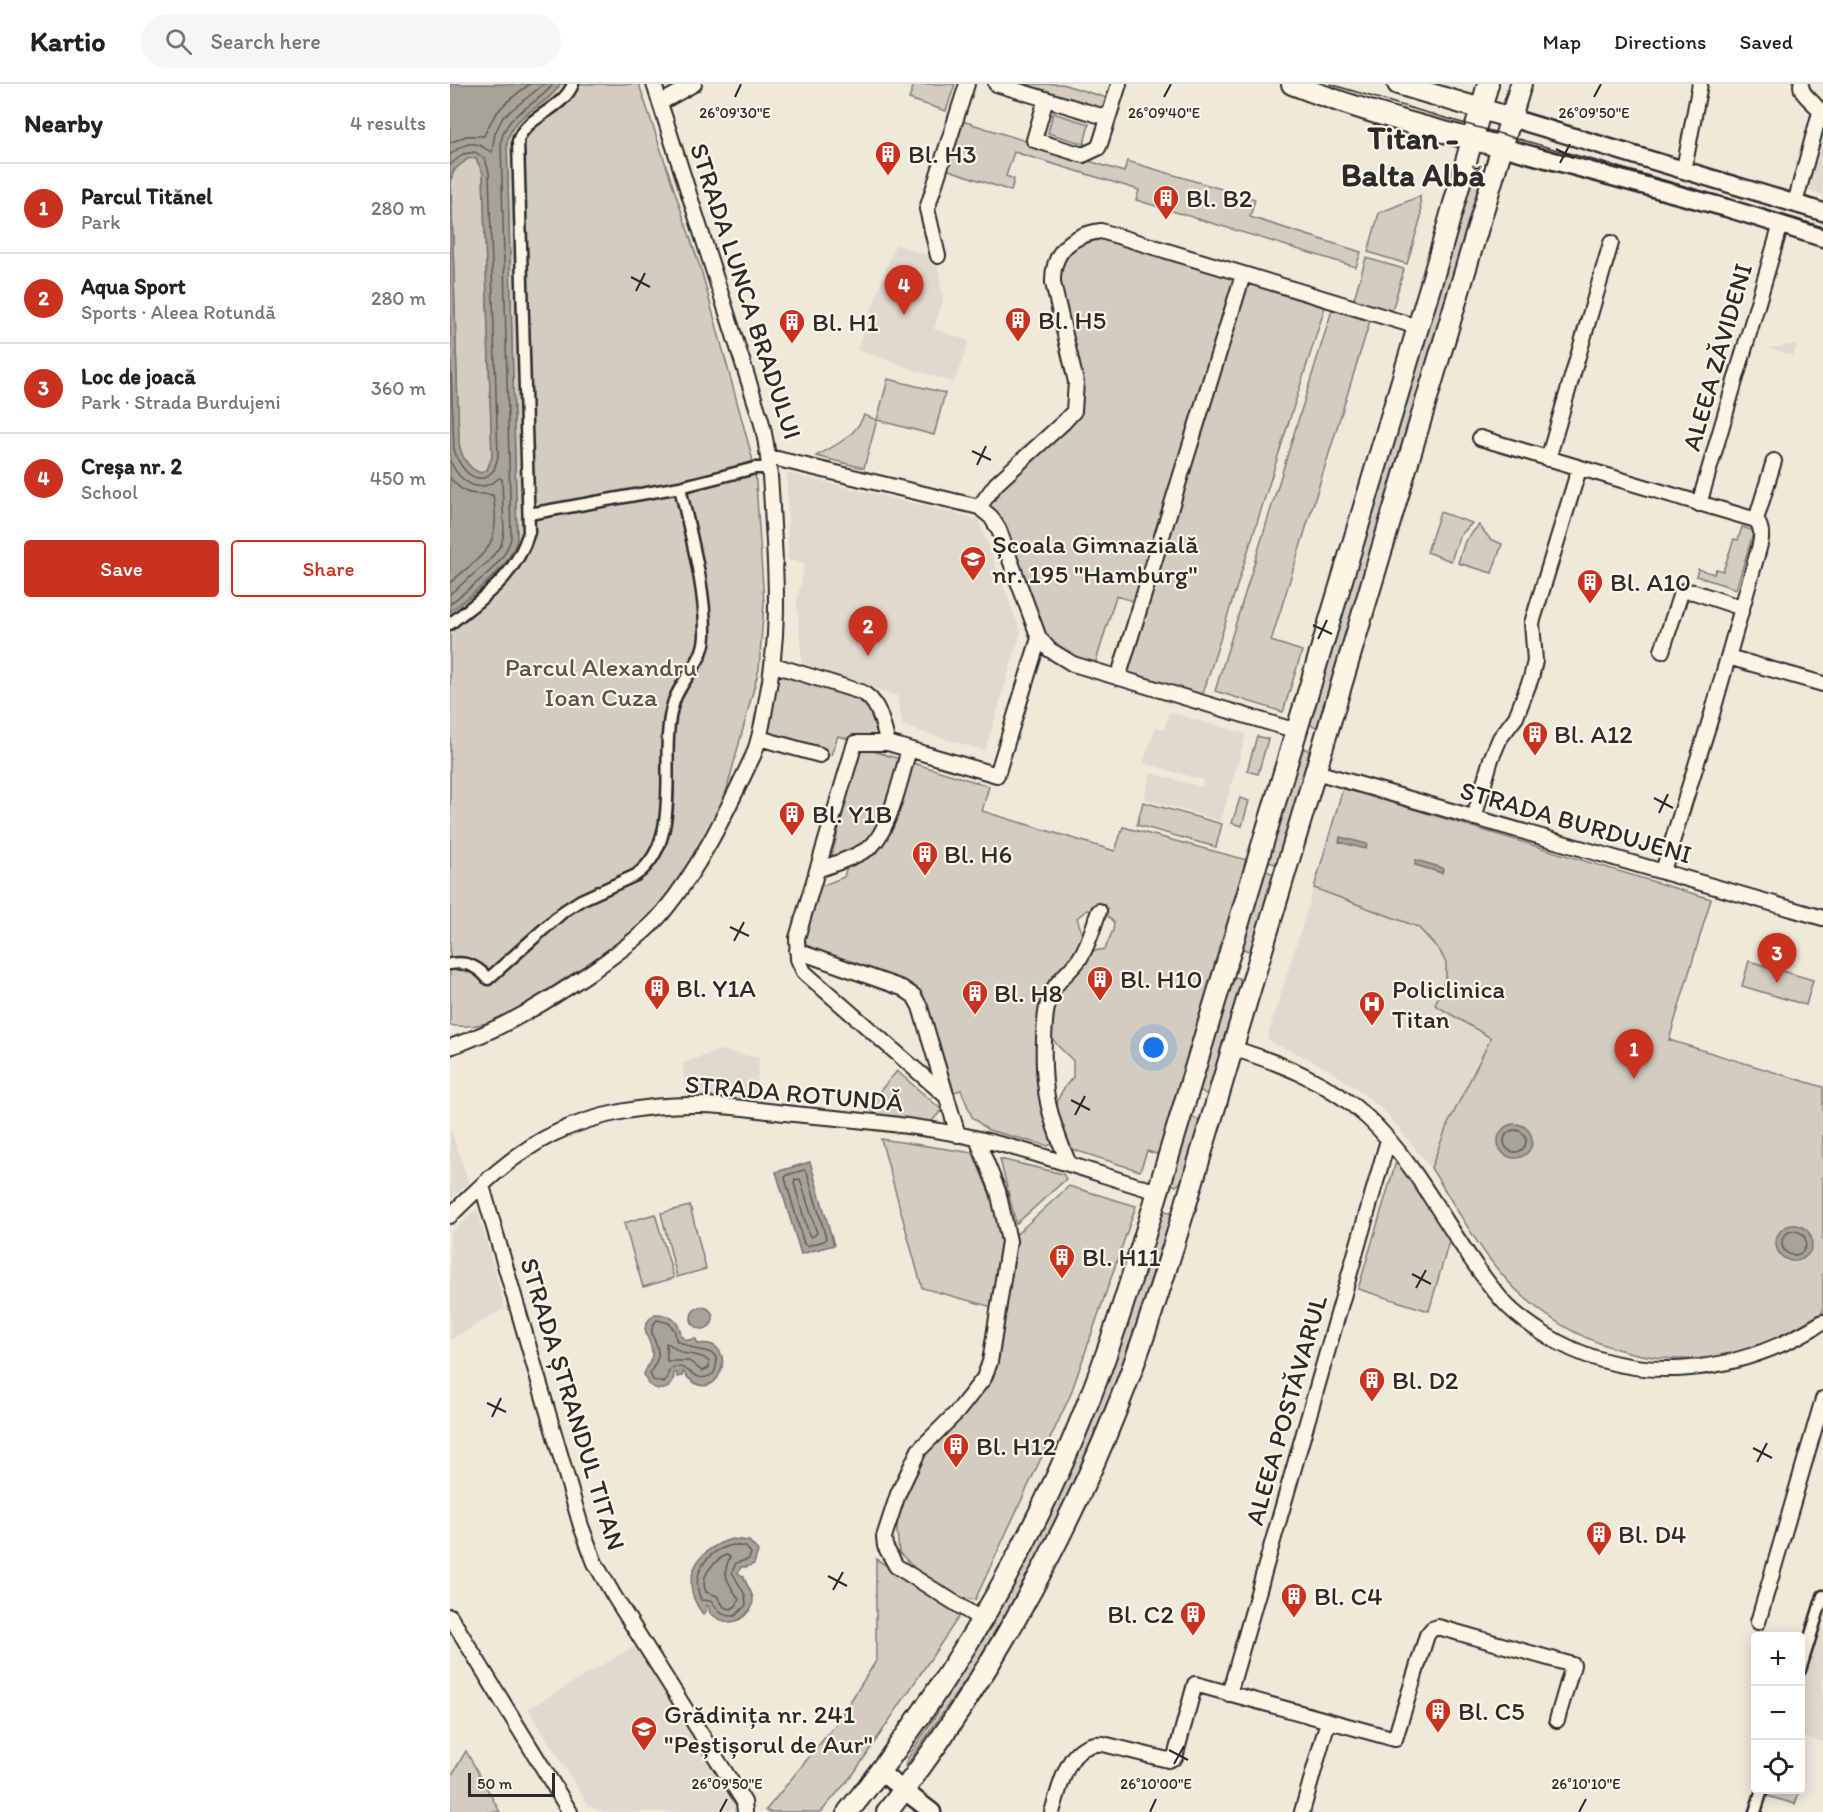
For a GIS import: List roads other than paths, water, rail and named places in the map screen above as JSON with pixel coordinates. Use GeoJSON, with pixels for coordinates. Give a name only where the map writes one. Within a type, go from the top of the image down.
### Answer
{"type":"FeatureCollection","features":[{"type":"Feature","properties":{"kind":"main road"},"geometry":{"type":"LineString","coordinates":[[1292,84],[1318,95],[1428,128],[1502,147]]}},
{"type":"Feature","properties":{"kind":"main road"},"geometry":{"type":"LineString","coordinates":[[1398,84],[1511,118]]}},
{"type":"Feature","properties":{"kind":"main road"},"geometry":{"type":"LineString","coordinates":[[848,1812],[941,1687],[982,1620],[1033,1527],[1085,1411],[1124,1301],[1158,1192],[1418,327],[1488,84]]}},
{"type":"Feature","properties":{"kind":"main road"},"geometry":{"type":"LineString","coordinates":[[887,1812],[969,1693],[1011,1624],[1058,1540],[1119,1404],[1152,1313],[1187,1200],[1521,84]]}},
{"type":"Feature","properties":{"kind":"main road"},"geometry":{"type":"LineString","coordinates":[[1297,731],[1325,740]]}},
{"type":"Feature","properties":{"kind":"main road"},"geometry":{"type":"LineString","coordinates":[[1227,960],[1257,969]]}},
{"type":"Feature","properties":{"kind":"main road"},"geometry":{"type":"LineString","coordinates":[[1185,1099],[1215,1108]]}},
{"type":"Feature","properties":{"kind":"main road"},"geometry":{"type":"LineString","coordinates":[[1158,1192],[1187,1200]]}},
{"type":"Feature","properties":{"kind":"street"},"geometry":{"type":"LineString","coordinates":[[450,624],[499,584],[517,563],[529,532],[518,141],[523,131],[565,98],[573,84]]}},
{"type":"Feature","properties":{"kind":"street","name":"STRADA LUNCA BRADULUI"},"geometry":{"type":"LineString","coordinates":[[654,84],[761,420],[769,463],[979,507]]}},
{"type":"Feature","properties":{"kind":"street"},"geometry":{"type":"LineString","coordinates":[[660,103],[694,84]]}},
{"type":"Feature","properties":{"kind":"street"},"geometry":{"type":"LineString","coordinates":[[938,256],[927,209],[967,84]]}},
{"type":"Feature","properties":{"kind":"street"},"geometry":{"type":"LineString","coordinates":[[996,84],[1108,118]]}},
{"type":"Feature","properties":{"kind":"street"},"geometry":{"type":"LineString","coordinates":[[1046,99],[1034,140],[1083,155],[1098,148],[1119,84]]}},
{"type":"Feature","properties":{"kind":"street"},"geometry":{"type":"LineString","coordinates":[[1684,169],[1700,84]]}},
{"type":"Feature","properties":{"kind":"street"},"geometry":{"type":"LineString","coordinates":[[1795,203],[1820,112],[1818,107],[1804,95],[1801,84]]}},
{"type":"Feature","properties":{"kind":"street"},"geometry":{"type":"LineString","coordinates":[[1511,118],[1823,212]]}},
{"type":"Feature","properties":{"kind":"street"},"geometry":{"type":"LineString","coordinates":[[1502,147],[1781,224],[1823,238]]}},
{"type":"Feature","properties":{"kind":"street","name":"ALEEA ZĂVIDENI"},"geometry":{"type":"LineString","coordinates":[[1699,504],[1781,224]]}},
{"type":"Feature","properties":{"kind":"street"},"geometry":{"type":"LineString","coordinates":[[1297,731],[1118,678],[1060,658],[1039,638],[999,530],[991,517],[979,507],[996,484],[1074,411],[1076,382],[1053,283],[1054,263],[1076,238],[1088,233],[1101,231],[1418,327]]}},
{"type":"Feature","properties":{"kind":"street"},"geometry":{"type":"LineString","coordinates":[[1548,459],[1611,243]]}},
{"type":"Feature","properties":{"kind":"street"},"geometry":{"type":"LineString","coordinates":[[1118,678],[1243,275]]}},
{"type":"Feature","properties":{"kind":"street"},"geometry":{"type":"LineString","coordinates":[[1480,438],[1756,520],[1761,526],[1761,537],[1742,608],[1663,871]]}},
{"type":"Feature","properties":{"kind":"street"},"geometry":{"type":"LineString","coordinates":[[1756,520],[1774,461]]}},
{"type":"Feature","properties":{"kind":"street"},"geometry":{"type":"LineString","coordinates":[[450,1047],[519,1018],[629,945],[663,913],[698,864],[750,763],[759,738],[774,665],[777,588],[769,463],[680,487],[529,514]]}},
{"type":"Feature","properties":{"kind":"street"},"geometry":{"type":"LineString","coordinates":[[1474,818],[1491,759],[1500,738],[1516,717],[1531,678],[1535,661],[1532,623],[1579,469]]}},
{"type":"Feature","properties":{"kind":"street"},"geometry":{"type":"LineString","coordinates":[[450,964],[459,962],[472,965],[488,979],[564,911],[580,900],[636,875],[652,858],[667,815],[668,743],[674,702],[699,659],[705,641],[702,597],[680,487]]}},
{"type":"Feature","properties":{"kind":"street"},"geometry":{"type":"LineString","coordinates":[[1662,651],[1680,596],[1684,591],[1694,592],[1742,608]]}},
{"type":"Feature","properties":{"kind":"street"},"geometry":{"type":"LineString","coordinates":[[947,1097],[799,966],[797,951],[799,931],[855,743],[888,743],[997,775],[1039,638]]}},
{"type":"Feature","properties":{"kind":"street"},"geometry":{"type":"LineString","coordinates":[[1728,657],[1823,684]]}},
{"type":"Feature","properties":{"kind":"street"},"geometry":{"type":"LineString","coordinates":[[774,665],[861,692],[870,697],[876,706],[888,743]]}},
{"type":"Feature","properties":{"kind":"street"},"geometry":{"type":"LineString","coordinates":[[759,738],[820,755]]}},
{"type":"Feature","properties":{"kind":"street"},"geometry":{"type":"LineString","coordinates":[[818,870],[862,852],[876,841],[887,821],[909,749]]}},
{"type":"Feature","properties":{"kind":"street","name":"STRADA BURDUJENI"},"geometry":{"type":"LineString","coordinates":[[1316,772],[1823,918]]}},
{"type":"Feature","properties":{"kind":"street"},"geometry":{"type":"LineString","coordinates":[[1070,1164],[1053,1126],[1044,1086],[1045,1017],[1047,1004],[1056,985],[1083,952],[1099,911]]}},
{"type":"Feature","properties":{"kind":"street"},"geometry":{"type":"LineString","coordinates":[[797,951],[896,986],[909,991],[914,996],[920,1007],[958,1135]]}},
{"type":"Feature","properties":{"kind":"street"},"geometry":{"type":"LineString","coordinates":[[1232,1048],[1281,1064],[1322,1084],[1368,1118],[1406,1163],[1482,1276],[1504,1303],[1538,1330],[1581,1354],[1638,1367],[1702,1368],[1738,1361],[1823,1322]]}},
{"type":"Feature","properties":{"kind":"street","name":"STRADA ROTUNDĂ"},"geometry":{"type":"LineString","coordinates":[[450,1216],[513,1159],[550,1135],[597,1119],[649,1108],[697,1105],[872,1122],[958,1135],[1070,1164],[1158,1192]]}},
{"type":"Feature","properties":{"kind":"street"},"geometry":{"type":"LineString","coordinates":[[977,1139],[998,1191],[1009,1241],[1000,1309],[988,1370],[958,1411],[923,1444],[898,1494],[884,1537],[885,1546],[896,1566],[982,1620]]}},
{"type":"Feature","properties":{"kind":"street","name":"ALEEA POSTĂVARUL"},"geometry":{"type":"LineString","coordinates":[[1230,1694],[1388,1140]]}},
{"type":"Feature","properties":{"kind":"street","name":"STRADA ȘTRANDUL TITAN"},"geometry":{"type":"LineString","coordinates":[[482,1186],[581,1526],[595,1563],[744,1802],[745,1812]]}},
{"type":"Feature","properties":{"kind":"street"},"geometry":{"type":"LineString","coordinates":[[1758,1622],[1823,1399]]}},
{"type":"Feature","properties":{"kind":"street"},"geometry":{"type":"LineString","coordinates":[[1805,1654],[1823,1596]]}},
{"type":"Feature","properties":{"kind":"street"},"geometry":{"type":"LineString","coordinates":[[450,1616],[570,1812]]}},
{"type":"Feature","properties":{"kind":"street"},"geometry":{"type":"LineString","coordinates":[[1052,1812],[1074,1754],[1087,1745],[1103,1744],[1168,1760],[1175,1757],[1195,1684],[1395,1739],[1427,1635],[1432,1629],[1438,1627],[1573,1665],[1557,1720]]}},
{"type":"Feature","properties":{"kind":"street"},"geometry":{"type":"LineString","coordinates":[[1302,1812],[1328,1721]]}},
{"type":"Feature","properties":{"kind":"street"},"geometry":{"type":"LineString","coordinates":[[880,1772],[932,1812]]}},
{"type":"Feature","properties":{"kind":"street"},"geometry":{"type":"LineString","coordinates":[[1755,1812],[1761,1794]]}},
{"type":"Feature","properties":{"kind":"water"},"geometry":{"type":"Polygon","coordinates":[[[450,84],[560,84],[547,99],[515,124],[507,143],[517,539],[513,551],[498,571],[450,612],[450,84]],[[469,158],[454,170],[451,179],[459,443],[466,461],[481,473],[487,470],[492,457],[483,173],[476,159],[469,158]]]}},
{"type":"Feature","properties":{"kind":"water"},"geometry":{"type":"Polygon","coordinates":[[[1340,837],[1367,844],[1366,849],[1339,842],[1340,837]]]}},
{"type":"Feature","properties":{"kind":"water"},"geometry":{"type":"Polygon","coordinates":[[[1416,860],[1443,868],[1442,873],[1415,865],[1416,860]]]}},
{"type":"Feature","properties":{"kind":"water"},"geometry":{"type":"Polygon","coordinates":[[[1515,1124],[1527,1129],[1532,1141],[1527,1153],[1515,1158],[1503,1153],[1498,1141],[1503,1129],[1515,1124]]]}},
{"type":"Feature","properties":{"kind":"water"},"geometry":{"type":"Polygon","coordinates":[[[810,1162],[834,1245],[801,1254],[776,1172],[810,1162]]]}},
{"type":"Feature","properties":{"kind":"water"},"geometry":{"type":"Polygon","coordinates":[[[1794,1225],[1807,1230],[1812,1243],[1807,1256],[1794,1261],[1781,1256],[1776,1243],[1781,1230],[1794,1225]]]}},
{"type":"Feature","properties":{"kind":"water"},"geometry":{"type":"Polygon","coordinates":[[[702,1307],[710,1310],[713,1318],[710,1326],[702,1329],[694,1326],[691,1318],[694,1310],[702,1307]]]}},
{"type":"Feature","properties":{"kind":"water"},"geometry":{"type":"Polygon","coordinates":[[[655,1314],[673,1319],[679,1326],[681,1336],[687,1340],[696,1339],[698,1344],[712,1345],[720,1351],[722,1361],[715,1381],[706,1385],[695,1383],[683,1372],[682,1376],[677,1377],[677,1373],[674,1373],[672,1384],[666,1389],[657,1389],[648,1384],[644,1374],[652,1349],[645,1330],[649,1320],[655,1314]]]}},
{"type":"Feature","properties":{"kind":"water"},"geometry":{"type":"Polygon","coordinates":[[[732,1539],[749,1541],[758,1551],[754,1564],[741,1567],[738,1573],[744,1577],[751,1593],[752,1606],[744,1617],[730,1622],[715,1617],[710,1613],[708,1606],[703,1614],[696,1602],[691,1579],[694,1568],[708,1550],[732,1539]]]}},
{"type":"Feature","properties":{"kind":"tram line"},"geometry":{"type":"LineString","coordinates":[[1330,84],[1823,227]]}},
{"type":"Feature","properties":{"kind":"place","name":"Bl. H3"},"geometry":{"type":"Point","coordinates":[888,177]}},
{"type":"Feature","properties":{"kind":"place","name":"Bl. B2"},"geometry":{"type":"Point","coordinates":[1166,221]}},
{"type":"Feature","properties":{"kind":"place","name":"Creșa nr. 2"},"geometry":{"type":"Point","coordinates":[904,315]}},
{"type":"Feature","properties":{"kind":"place","name":"Bl. H5"},"geometry":{"type":"Point","coordinates":[1018,343]}},
{"type":"Feature","properties":{"kind":"place","name":"Bl. H1"},"geometry":{"type":"Point","coordinates":[792,345]}},
{"type":"Feature","properties":{"kind":"place","name":"Școala Gimnazială nr. 195 \"Hamburg\""},"geometry":{"type":"Point","coordinates":[973,582]}},
{"type":"Feature","properties":{"kind":"place","name":"Bl. A10"},"geometry":{"type":"Point","coordinates":[1590,605]}},
{"type":"Feature","properties":{"kind":"place","name":"Aqua Sport"},"geometry":{"type":"Point","coordinates":[868,656]}},
{"type":"Feature","properties":{"kind":"place","name":"Bl. A12"},"geometry":{"type":"Point","coordinates":[1535,757]}},
{"type":"Feature","properties":{"kind":"place","name":"Bl. Y1B"},"geometry":{"type":"Point","coordinates":[792,837]}},
{"type":"Feature","properties":{"kind":"place","name":"Bl. H6"},"geometry":{"type":"Point","coordinates":[925,877]}},
{"type":"Feature","properties":{"kind":"place","name":"Loc de joacă"},"geometry":{"type":"Point","coordinates":[1777,983]}},
{"type":"Feature","properties":{"kind":"place","name":"Bl. H10"},"geometry":{"type":"Point","coordinates":[1100,1002]}},
{"type":"Feature","properties":{"kind":"place","name":"Bl. Y1A"},"geometry":{"type":"Point","coordinates":[657,1011]}},
{"type":"Feature","properties":{"kind":"place","name":"Bl. H8"},"geometry":{"type":"Point","coordinates":[975,1016]}},
{"type":"Feature","properties":{"kind":"place","name":"Policlinica Titan"},"geometry":{"type":"Point","coordinates":[1372,1027]}},
{"type":"Feature","properties":{"kind":"place","name":"Parcul Titănel"},"geometry":{"type":"Point","coordinates":[1634,1079]}},
{"type":"Feature","properties":{"kind":"place","name":"Bl. H11"},"geometry":{"type":"Point","coordinates":[1062,1280]}},
{"type":"Feature","properties":{"kind":"place","name":"Bl. D2"},"geometry":{"type":"Point","coordinates":[1372,1403]}},
{"type":"Feature","properties":{"kind":"place","name":"Bl. H12"},"geometry":{"type":"Point","coordinates":[956,1469]}},
{"type":"Feature","properties":{"kind":"place","name":"Bl. D4"},"geometry":{"type":"Point","coordinates":[1599,1557]}},
{"type":"Feature","properties":{"kind":"place","name":"Bl. C4"},"geometry":{"type":"Point","coordinates":[1294,1619]}},
{"type":"Feature","properties":{"kind":"place","name":"Bl. C2"},"geometry":{"type":"Point","coordinates":[1193,1637]}},
{"type":"Feature","properties":{"kind":"place","name":"Bl. C5"},"geometry":{"type":"Point","coordinates":[1438,1734]}},
{"type":"Feature","properties":{"kind":"place","name":"Grădinița nr. 241 \"Peștișorul de Aur\""},"geometry":{"type":"Point","coordinates":[644,1752]}},
{"type":"Feature","properties":{"kind":"district","name":"Titan - Balta Albă"},"geometry":{"type":"Point","coordinates":[1413,156]}},
{"type":"Feature","properties":{"kind":"park label","name":"Parcul Alexandru Ioan Cuza"},"geometry":{"type":"Point","coordinates":[601,682]}}]}
